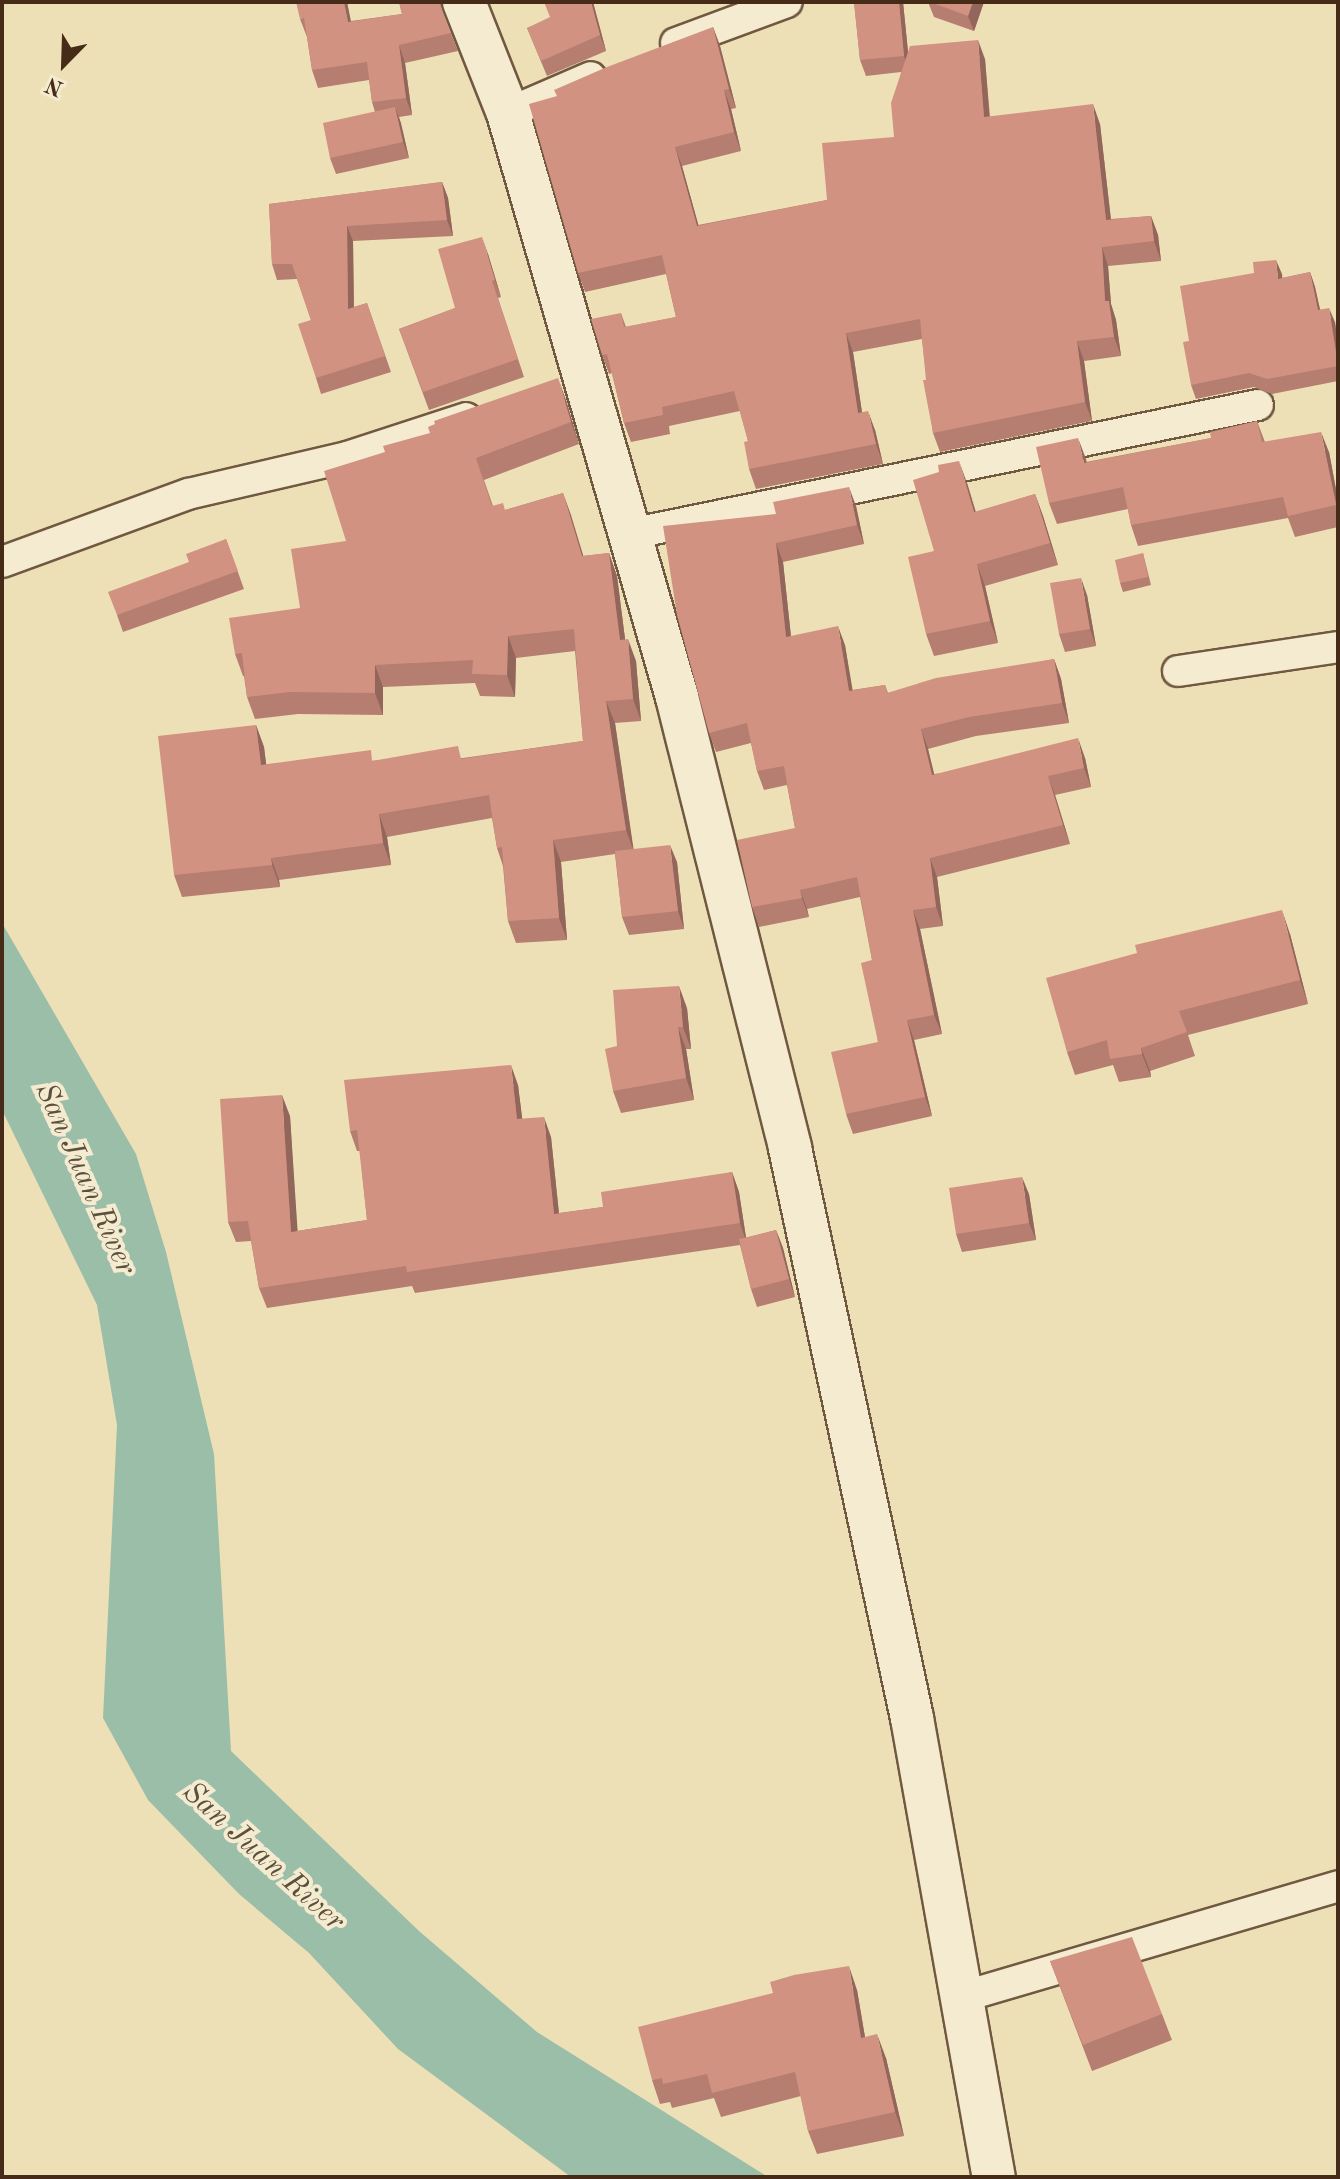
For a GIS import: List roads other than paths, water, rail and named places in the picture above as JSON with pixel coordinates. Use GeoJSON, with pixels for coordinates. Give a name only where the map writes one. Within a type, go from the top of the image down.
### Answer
{"type":"FeatureCollection","features":[{"type":"Feature","properties":{"kind":"main road"},"geometry":{"type":"LineString","coordinates":[[464,2],[508,113],[569,380],[630,534],[677,697],[790,1148],[912,1718],[994,2177]]}},
{"type":"Feature","properties":{"kind":"street"},"geometry":{"type":"LineString","coordinates":[[651,53],[787,2]]}},
{"type":"Feature","properties":{"kind":"street"},"geometry":{"type":"LineString","coordinates":[[508,113],[622,64]]}},
{"type":"Feature","properties":{"kind":"street"},"geometry":{"type":"LineString","coordinates":[[630,534],[1258,405]]}},
{"type":"Feature","properties":{"kind":"street"},"geometry":{"type":"LineString","coordinates":[[2,562],[188,494],[347,457],[496,408]]}},
{"type":"Feature","properties":{"kind":"street"},"geometry":{"type":"LineString","coordinates":[[1178,671],[1338,647]]}},
{"type":"Feature","properties":{"kind":"street"},"geometry":{"type":"LineString","coordinates":[[962,1997],[1338,1886]]}},
{"type":"Feature","properties":{"kind":"water","name":"San Juan River"},"geometry":{"type":"Polygon","coordinates":[[[2,923],[136,1154],[166,1252],[214,1454],[231,1751],[419,1931],[537,2032],[768,2177],[571,2177],[398,2049],[309,1953],[239,1894],[148,1800],[103,1718],[117,1425],[97,1305],[2,1110],[2,923]]]}}]}
